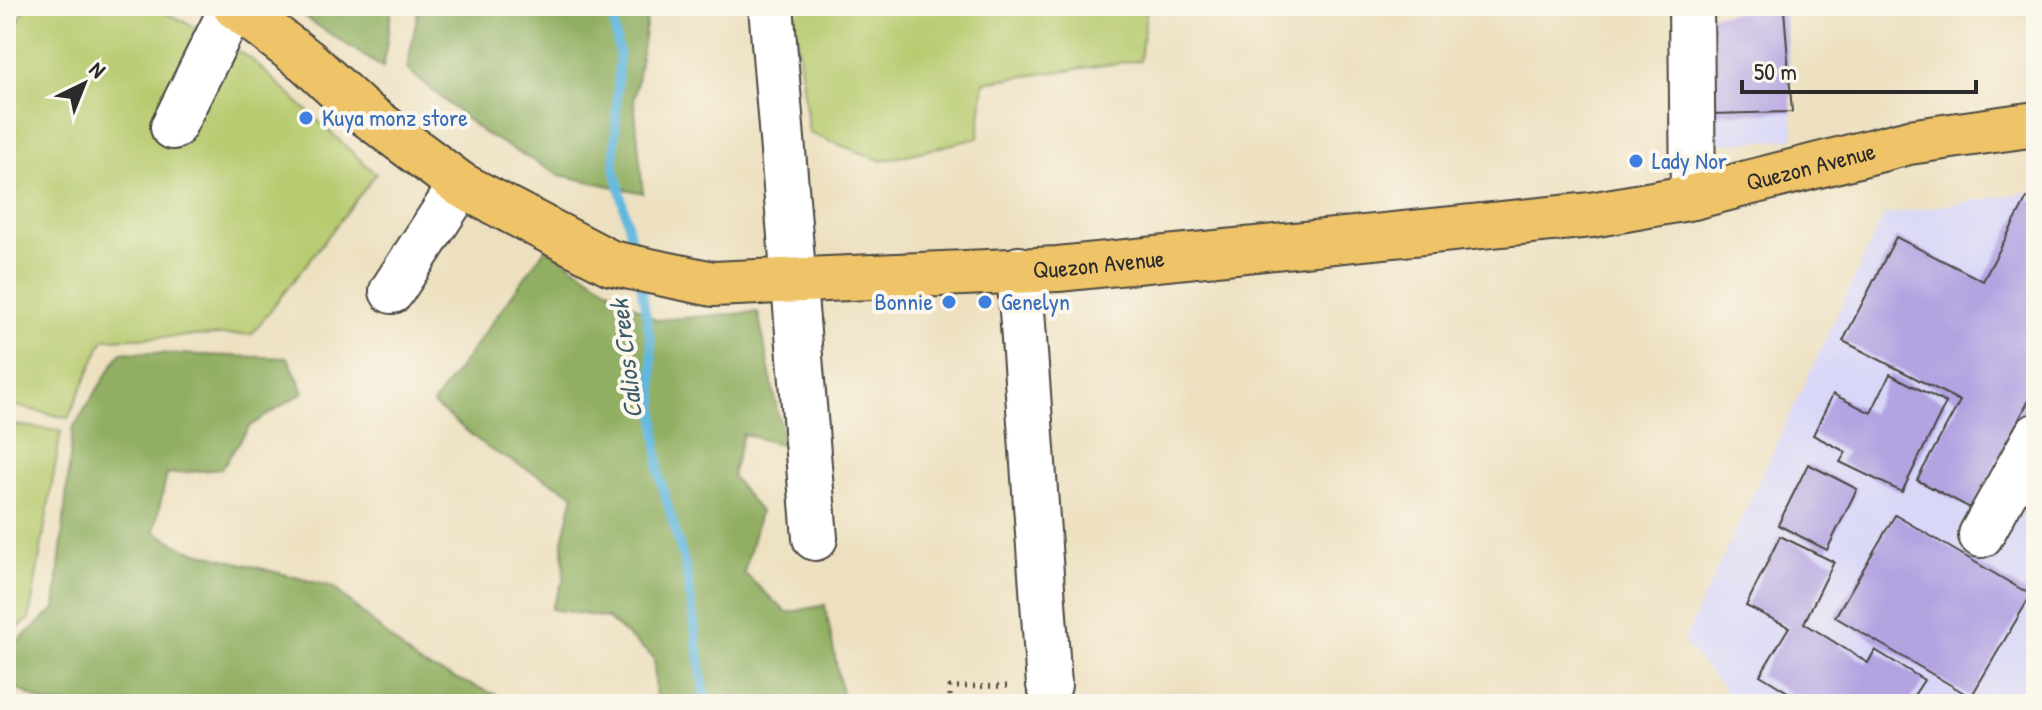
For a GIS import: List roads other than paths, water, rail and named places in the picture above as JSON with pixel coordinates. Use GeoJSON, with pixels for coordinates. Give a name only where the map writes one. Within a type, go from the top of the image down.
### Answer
{"type":"FeatureCollection","features":[{"type":"Feature","properties":{"kind":"main road","name":"Quezon Avenue"},"geometry":{"type":"LineString","coordinates":[[234,6],[308,62],[358,108],[461,185],[611,263],[671,278],[713,284],[1058,269],[1591,215],[1693,197],[1909,142],[2036,124]]}},
{"type":"Feature","properties":{"kind":"street"},"geometry":{"type":"LineString","coordinates":[[173,127],[234,6]]}},
{"type":"Feature","properties":{"kind":"street"},"geometry":{"type":"LineString","coordinates":[[771,6],[815,538]]}},
{"type":"Feature","properties":{"kind":"street"},"geometry":{"type":"LineString","coordinates":[[1691,6],[1693,197]]}},
{"type":"Feature","properties":{"kind":"street"},"geometry":{"type":"LineString","coordinates":[[392,291],[461,185]]}},
{"type":"Feature","properties":{"kind":"street"},"geometry":{"type":"LineString","coordinates":[[1019,269],[1049,685]]}},
{"type":"Feature","properties":{"kind":"street"},"geometry":{"type":"LineString","coordinates":[[1981,535],[2036,436]]}},
{"type":"Feature","properties":{"kind":"waterway","name":"Calios Creek"},"geometry":{"type":"LineString","coordinates":[[611,6],[619,55],[614,165],[635,256]]}},
{"type":"Feature","properties":{"kind":"waterway","name":"Calios Creek"},"geometry":{"type":"LineString","coordinates":[[640,282],[651,342],[659,475],[686,568],[706,704]]}},
{"type":"Feature","properties":{"kind":"place","name":"Kuya monz store"},"geometry":{"type":"Point","coordinates":[306,118]}},
{"type":"Feature","properties":{"kind":"place","name":"Lady Nor"},"geometry":{"type":"Point","coordinates":[1636,161]}},
{"type":"Feature","properties":{"kind":"place","name":"Bonnie"},"geometry":{"type":"Point","coordinates":[949,302]}},
{"type":"Feature","properties":{"kind":"place","name":"Genelyn"},"geometry":{"type":"Point","coordinates":[985,302]}}]}
